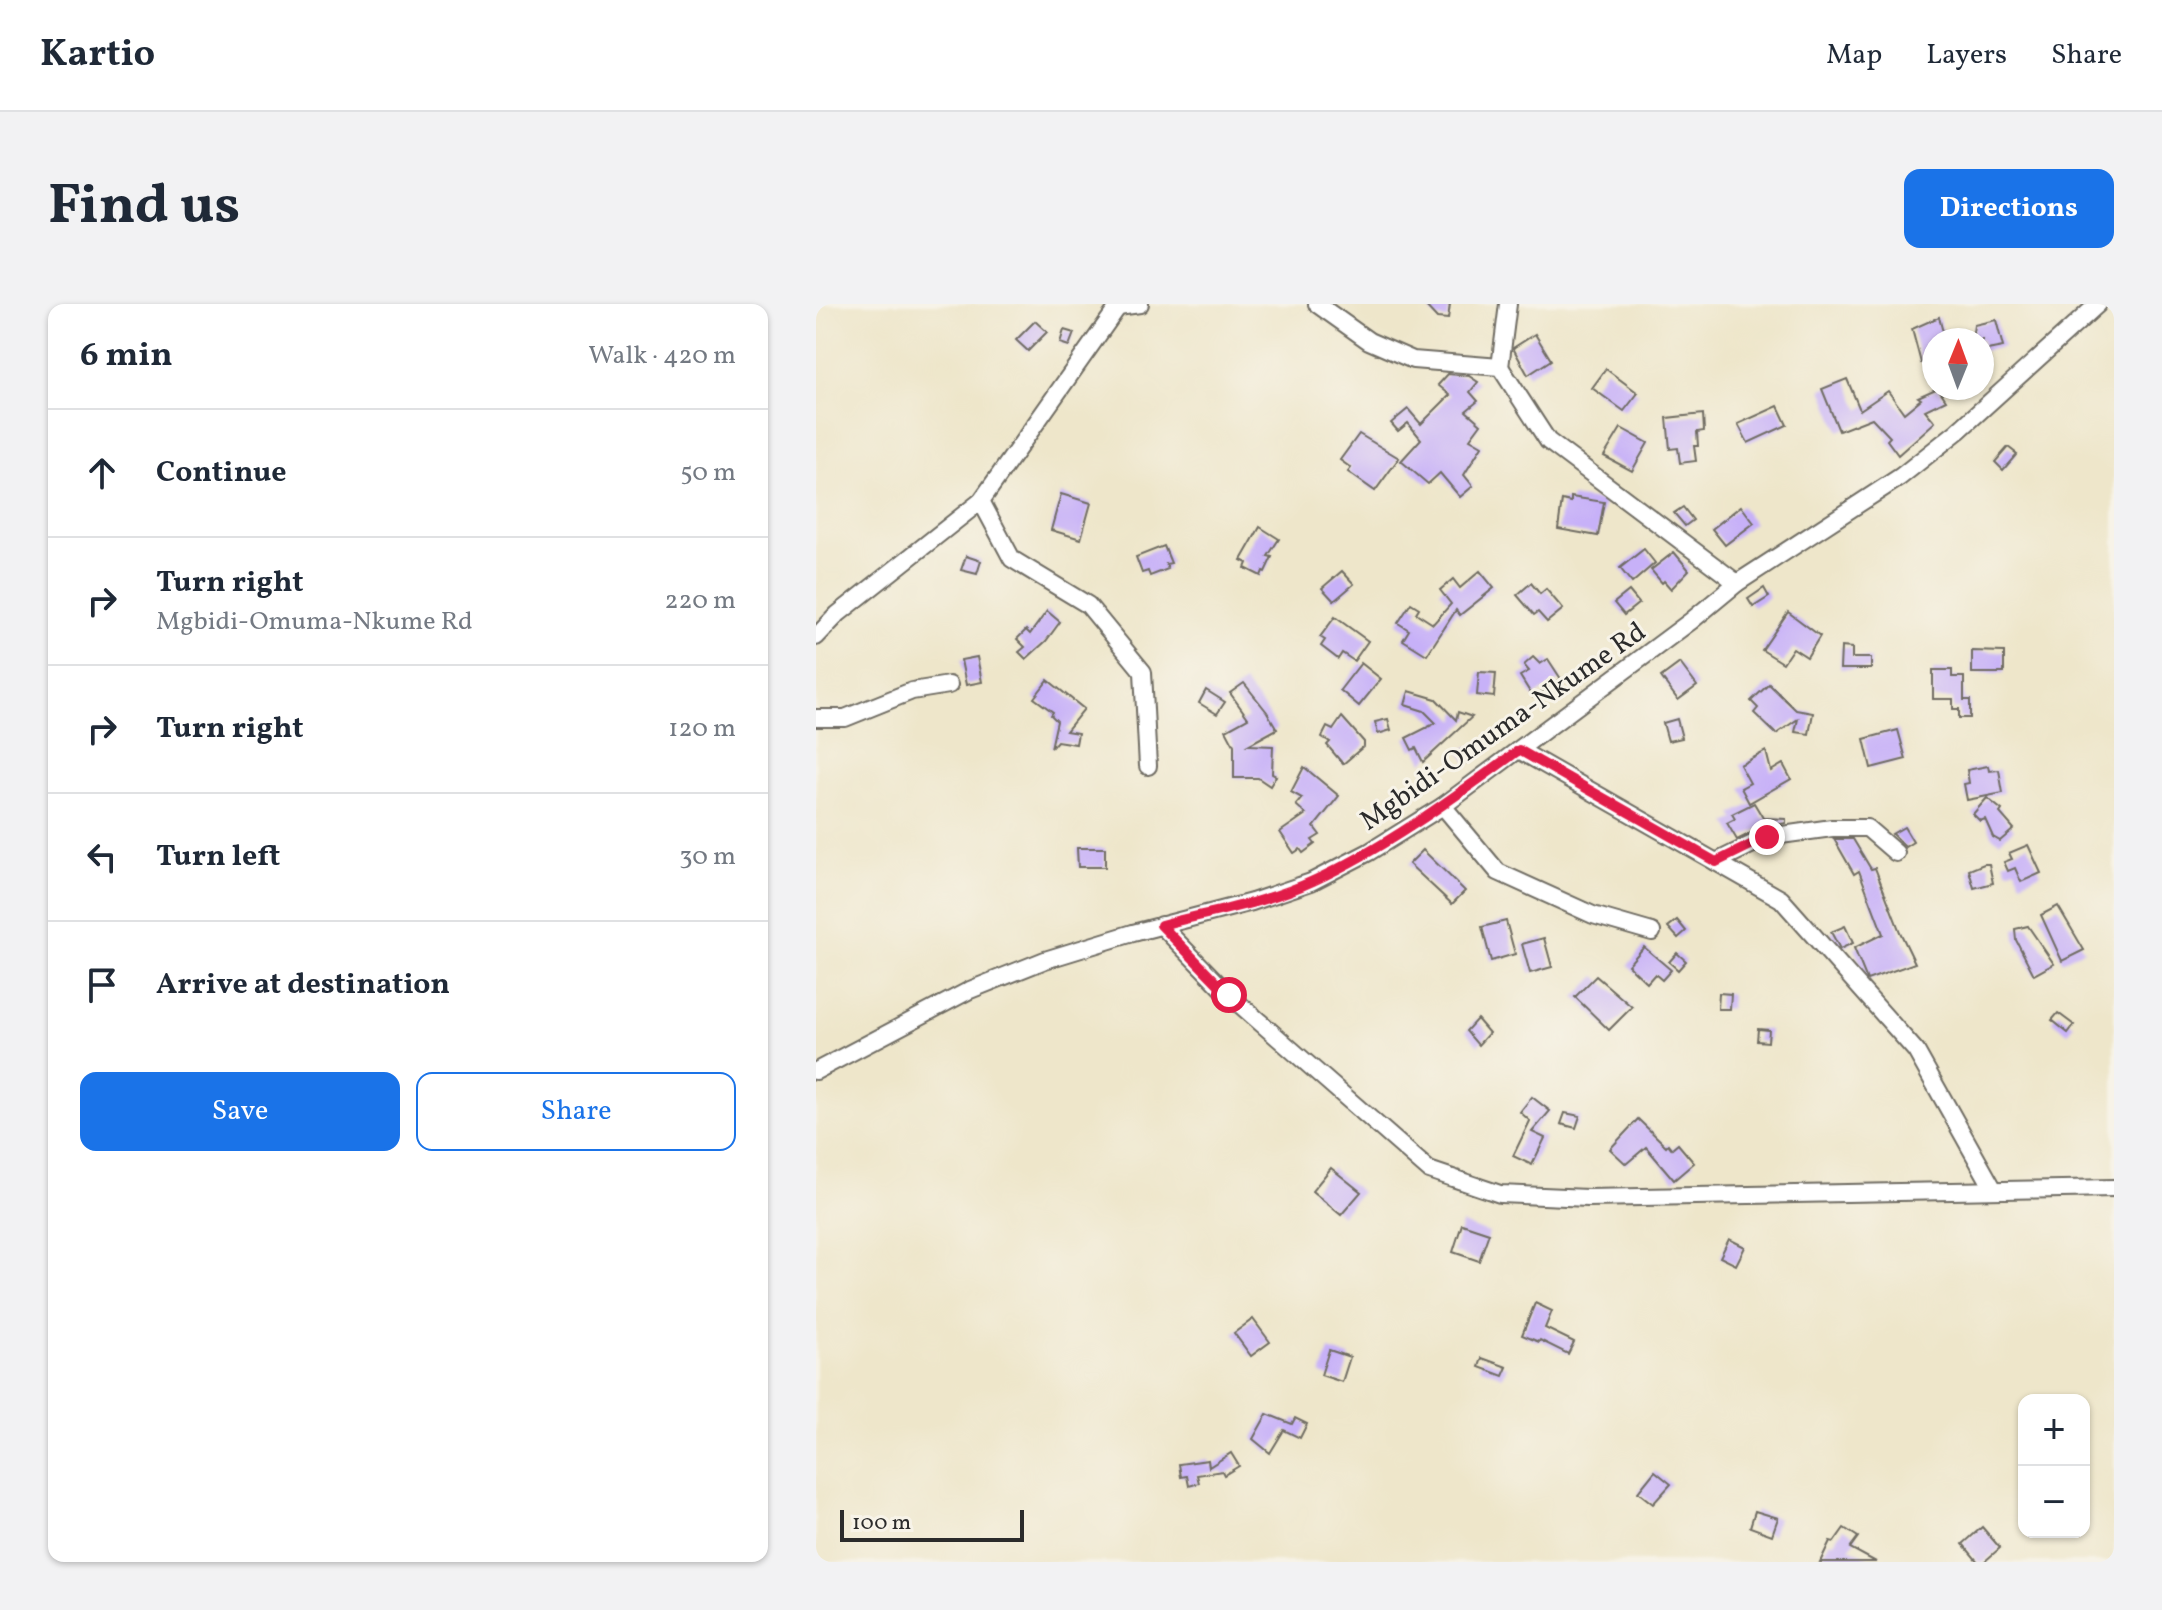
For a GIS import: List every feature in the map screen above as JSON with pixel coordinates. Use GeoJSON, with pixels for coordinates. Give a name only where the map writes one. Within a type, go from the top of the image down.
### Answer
{"type":"FeatureCollection","features":[{"type":"Feature","properties":{"kind":"street"},"geometry":{"type":"LineString","coordinates":[[816,637],[838,614],[981,501],[1118,306],[1140,304]]}},
{"type":"Feature","properties":{"kind":"street"},"geometry":{"type":"LineString","coordinates":[[1317,304],[1369,341],[1413,360],[1500,367]]}},
{"type":"Feature","properties":{"kind":"street"},"geometry":{"type":"LineString","coordinates":[[1508,304],[1500,367],[1548,441],[1737,583]]}},
{"type":"Feature","properties":{"kind":"street","name":"Mgbidi-Omuma-Nkume Rd"},"geometry":{"type":"LineString","coordinates":[[816,1071],[970,990],[1045,960],[1161,925],[1252,902],[1311,882],[1369,852],[1443,806],[1691,621],[1737,583],[1900,477],[1970,421],[2098,304]]}},
{"type":"Feature","properties":{"kind":"street"},"geometry":{"type":"LineString","coordinates":[[981,501],[1012,559],[1088,605],[1143,672],[1148,766]]}},
{"type":"Feature","properties":{"kind":"street"},"geometry":{"type":"LineString","coordinates":[[816,718],[845,718],[912,691],[949,685]]}},
{"type":"Feature","properties":{"kind":"street"},"geometry":{"type":"LineString","coordinates":[[1519,750],[1781,899],[1916,1051],[1994,1190]]}},
{"type":"Feature","properties":{"kind":"street"},"geometry":{"type":"LineString","coordinates":[[1443,806],[1498,872],[1593,915],[1652,932]]}},
{"type":"Feature","properties":{"kind":"street"},"geometry":{"type":"LineString","coordinates":[[1716,862],[1767,837],[1832,828],[1867,828],[1896,853]]}},
{"type":"Feature","properties":{"kind":"street"},"geometry":{"type":"LineString","coordinates":[[1161,925],[1229,995],[1429,1170],[1500,1194],[1588,1198],[2114,1188]]}},
{"type":"Feature","properties":{"kind":"building"},"geometry":{"type":"Polygon","coordinates":[[[1424,304],[1450,304],[1448,319],[1437,318],[1424,304]]]}},
{"type":"Feature","properties":{"kind":"building"},"geometry":{"type":"Polygon","coordinates":[[[1939,317],[1942,328],[1922,328],[1921,363],[1912,329],[1939,317]]]}},
{"type":"Feature","properties":{"kind":"building"},"geometry":{"type":"Polygon","coordinates":[[[1996,320],[2003,347],[1994,349],[1994,328],[1974,328],[1974,325],[1996,320]]]}},
{"type":"Feature","properties":{"kind":"building"},"geometry":{"type":"Polygon","coordinates":[[[1035,321],[1047,332],[1028,351],[1016,340],[1035,321]]]}},
{"type":"Feature","properties":{"kind":"building"},"geometry":{"type":"Polygon","coordinates":[[[1064,330],[1074,333],[1069,346],[1060,343],[1064,330]]]}},
{"type":"Feature","properties":{"kind":"building"},"geometry":{"type":"Polygon","coordinates":[[[1535,334],[1551,360],[1528,375],[1513,348],[1535,334]]]}},
{"type":"Feature","properties":{"kind":"building"},"geometry":{"type":"Polygon","coordinates":[[[1606,369],[1638,393],[1624,411],[1592,388],[1606,369]]]}},
{"type":"Feature","properties":{"kind":"building"},"geometry":{"type":"Polygon","coordinates":[[[1448,374],[1469,376],[1478,382],[1470,392],[1478,401],[1466,411],[1481,424],[1470,439],[1482,446],[1464,475],[1473,486],[1460,497],[1440,473],[1428,484],[1401,461],[1421,439],[1408,423],[1398,431],[1391,423],[1408,409],[1421,424],[1450,395],[1438,385],[1448,374]]]}},
{"type":"Feature","properties":{"kind":"building"},"geometry":{"type":"Polygon","coordinates":[[[1847,379],[1860,410],[1888,391],[1904,413],[1922,395],[1922,400],[1946,400],[1925,410],[1935,422],[1898,455],[1887,440],[1890,437],[1872,418],[1839,431],[1822,389],[1847,379]]]}},
{"type":"Feature","properties":{"kind":"building"},"geometry":{"type":"Polygon","coordinates":[[[1778,406],[1787,425],[1748,443],[1738,424],[1778,406]]]}},
{"type":"Feature","properties":{"kind":"building"},"geometry":{"type":"Polygon","coordinates":[[[1703,414],[1704,431],[1697,432],[1698,446],[1694,446],[1696,461],[1680,463],[1678,448],[1670,449],[1667,418],[1703,414]]]}},
{"type":"Feature","properties":{"kind":"building"},"geometry":{"type":"Polygon","coordinates":[[[1621,428],[1648,443],[1632,471],[1604,456],[1621,428]]]}},
{"type":"Feature","properties":{"kind":"building"},"geometry":{"type":"Polygon","coordinates":[[[1359,434],[1399,458],[1375,491],[1348,472],[1351,468],[1340,460],[1359,434]]]}},
{"type":"Feature","properties":{"kind":"building"},"geometry":{"type":"Polygon","coordinates":[[[2008,447],[2017,454],[2003,470],[1995,462],[2008,447]]]}},
{"type":"Feature","properties":{"kind":"building"},"geometry":{"type":"Polygon","coordinates":[[[1061,494],[1091,503],[1081,539],[1051,530],[1061,494]]]}},
{"type":"Feature","properties":{"kind":"building"},"geometry":{"type":"Polygon","coordinates":[[[1571,497],[1604,502],[1598,536],[1558,529],[1562,500],[1571,502],[1571,497]]]}},
{"type":"Feature","properties":{"kind":"building"},"geometry":{"type":"Polygon","coordinates":[[[1741,506],[1754,523],[1725,545],[1712,529],[1741,506]]]}},
{"type":"Feature","properties":{"kind":"building"},"geometry":{"type":"Polygon","coordinates":[[[1683,507],[1693,520],[1685,526],[1674,513],[1683,507]]]}},
{"type":"Feature","properties":{"kind":"building"},"geometry":{"type":"Polygon","coordinates":[[[1260,527],[1279,539],[1268,556],[1272,557],[1261,576],[1245,568],[1247,563],[1241,560],[1260,527]]]}},
{"type":"Feature","properties":{"kind":"building"},"geometry":{"type":"Polygon","coordinates":[[[1164,546],[1171,563],[1166,564],[1168,569],[1150,576],[1148,571],[1142,573],[1136,557],[1164,546]]]}},
{"type":"Feature","properties":{"kind":"building"},"geometry":{"type":"Polygon","coordinates":[[[1644,549],[1655,563],[1632,583],[1620,568],[1644,549]]]}},
{"type":"Feature","properties":{"kind":"building"},"geometry":{"type":"Polygon","coordinates":[[[1674,552],[1689,570],[1671,589],[1651,570],[1674,552]]]}},
{"type":"Feature","properties":{"kind":"building"},"geometry":{"type":"Polygon","coordinates":[[[966,556],[981,561],[977,574],[961,570],[966,556]]]}},
{"type":"Feature","properties":{"kind":"building"},"geometry":{"type":"Polygon","coordinates":[[[1342,571],[1354,584],[1334,601],[1322,588],[1342,571]]]}},
{"type":"Feature","properties":{"kind":"building"},"geometry":{"type":"Polygon","coordinates":[[[1480,571],[1494,588],[1460,615],[1456,610],[1427,655],[1403,640],[1409,630],[1398,623],[1411,603],[1419,608],[1416,613],[1433,624],[1451,604],[1440,590],[1453,579],[1460,588],[1480,571]]]}},
{"type":"Feature","properties":{"kind":"building"},"geometry":{"type":"Polygon","coordinates":[[[1531,583],[1540,594],[1546,589],[1563,609],[1547,622],[1538,612],[1534,615],[1517,595],[1531,583]]]}},
{"type":"Feature","properties":{"kind":"building"},"geometry":{"type":"Polygon","coordinates":[[[1764,588],[1769,597],[1753,607],[1748,599],[1764,588]]]}},
{"type":"Feature","properties":{"kind":"building"},"geometry":{"type":"Polygon","coordinates":[[[1629,591],[1639,603],[1624,615],[1614,603],[1629,591]]]}},
{"type":"Feature","properties":{"kind":"building"},"geometry":{"type":"Polygon","coordinates":[[[1047,611],[1060,622],[1046,641],[1026,659],[1019,652],[1025,647],[1017,639],[1026,630],[1030,634],[1047,611]]]}},
{"type":"Feature","properties":{"kind":"building"},"geometry":{"type":"Polygon","coordinates":[[[1788,612],[1820,636],[1807,657],[1793,648],[1783,663],[1762,650],[1788,612]]]}},
{"type":"Feature","properties":{"kind":"building"},"geometry":{"type":"Polygon","coordinates":[[[1335,617],[1368,641],[1354,661],[1342,653],[1338,659],[1321,646],[1325,640],[1320,637],[1335,617]]]}},
{"type":"Feature","properties":{"kind":"building"},"geometry":{"type":"Polygon","coordinates":[[[1841,647],[1852,648],[1852,658],[1871,658],[1871,669],[1840,669],[1841,647]]]}},
{"type":"Feature","properties":{"kind":"building"},"geometry":{"type":"Polygon","coordinates":[[[1972,651],[2004,652],[2004,673],[1972,673],[1972,651]]]}},
{"type":"Feature","properties":{"kind":"building"},"geometry":{"type":"Polygon","coordinates":[[[977,657],[982,682],[966,685],[961,660],[977,657]]]}},
{"type":"Feature","properties":{"kind":"building"},"geometry":{"type":"Polygon","coordinates":[[[1533,657],[1540,664],[1548,659],[1561,679],[1533,697],[1520,676],[1529,671],[1524,665],[1533,657]]]}},
{"type":"Feature","properties":{"kind":"building"},"geometry":{"type":"Polygon","coordinates":[[[1361,663],[1381,679],[1359,706],[1340,690],[1361,663]]]}},
{"type":"Feature","properties":{"kind":"building"},"geometry":{"type":"Polygon","coordinates":[[[1680,663],[1697,686],[1678,700],[1661,677],[1680,663]]]}},
{"type":"Feature","properties":{"kind":"building"},"geometry":{"type":"Polygon","coordinates":[[[1933,670],[1952,670],[1952,677],[1964,677],[1964,700],[1970,700],[1970,718],[1959,718],[1959,709],[1953,709],[1953,699],[1933,699],[1933,670]]]}},
{"type":"Feature","properties":{"kind":"building"},"geometry":{"type":"Polygon","coordinates":[[[1479,672],[1496,673],[1494,697],[1477,695],[1479,672]]]}},
{"type":"Feature","properties":{"kind":"building"},"geometry":{"type":"Polygon","coordinates":[[[1048,680],[1084,709],[1066,731],[1078,733],[1076,744],[1057,741],[1051,748],[1057,721],[1051,715],[1053,712],[1034,698],[1048,680]]]}},
{"type":"Feature","properties":{"kind":"building"},"geometry":{"type":"Polygon","coordinates":[[[1244,683],[1277,729],[1248,745],[1273,746],[1272,774],[1276,776],[1270,786],[1258,778],[1234,778],[1234,745],[1226,730],[1248,718],[1230,693],[1244,683]]]}},
{"type":"Feature","properties":{"kind":"building"},"geometry":{"type":"Polygon","coordinates":[[[1769,684],[1796,710],[1813,713],[1809,734],[1795,732],[1798,719],[1776,734],[1754,713],[1758,708],[1751,701],[1769,684]]]}},
{"type":"Feature","properties":{"kind":"building"},"geometry":{"type":"Polygon","coordinates":[[[1206,690],[1225,702],[1217,714],[1199,703],[1206,690]]]}},
{"type":"Feature","properties":{"kind":"building"},"geometry":{"type":"Polygon","coordinates":[[[1409,691],[1436,699],[1456,720],[1458,712],[1472,717],[1423,762],[1406,738],[1436,723],[1424,711],[1405,705],[1409,691]]]}},
{"type":"Feature","properties":{"kind":"building"},"geometry":{"type":"Polygon","coordinates":[[[1342,717],[1364,742],[1364,746],[1343,764],[1327,745],[1330,742],[1322,737],[1327,727],[1333,730],[1342,717]]]}},
{"type":"Feature","properties":{"kind":"building"},"geometry":{"type":"Polygon","coordinates":[[[1388,719],[1391,730],[1378,734],[1375,722],[1388,719]]]}},
{"type":"Feature","properties":{"kind":"building"},"geometry":{"type":"Polygon","coordinates":[[[1677,719],[1682,738],[1668,741],[1663,723],[1677,719]]]}},
{"type":"Feature","properties":{"kind":"building"},"geometry":{"type":"Polygon","coordinates":[[[1898,730],[1906,759],[1871,768],[1864,739],[1898,730]]]}},
{"type":"Feature","properties":{"kind":"building"},"geometry":{"type":"Polygon","coordinates":[[[1469,746],[1476,758],[1467,763],[1460,751],[1469,746]]]}},
{"type":"Feature","properties":{"kind":"building"},"geometry":{"type":"Polygon","coordinates":[[[1766,751],[1771,771],[1783,764],[1791,779],[1749,803],[1741,788],[1750,783],[1740,765],[1766,751]]]}},
{"type":"Feature","properties":{"kind":"building"},"geometry":{"type":"Polygon","coordinates":[[[1988,766],[1989,771],[1999,770],[2003,793],[1967,800],[1964,784],[1969,783],[1967,770],[1988,766]]]}},
{"type":"Feature","properties":{"kind":"building"},"geometry":{"type":"Polygon","coordinates":[[[1304,767],[1339,796],[1314,827],[1320,835],[1312,840],[1315,844],[1303,853],[1300,849],[1294,853],[1280,832],[1306,814],[1296,805],[1302,798],[1291,792],[1304,767]]]}},
{"type":"Feature","properties":{"kind":"building"},"geometry":{"type":"Polygon","coordinates":[[[1987,798],[2002,810],[2000,813],[2014,829],[2000,841],[1993,837],[1985,819],[1980,821],[1973,814],[1987,798]]]}},
{"type":"Feature","properties":{"kind":"building"},"geometry":{"type":"Polygon","coordinates":[[[1754,803],[1763,818],[1786,819],[1786,823],[1761,828],[1737,840],[1727,823],[1735,819],[1732,814],[1754,803]]]}},
{"type":"Feature","properties":{"kind":"building"},"geometry":{"type":"Polygon","coordinates":[[[1904,827],[1913,842],[1905,847],[1892,834],[1904,827]]]}},
{"type":"Feature","properties":{"kind":"building"},"geometry":{"type":"Polygon","coordinates":[[[1834,839],[1853,839],[1871,869],[1875,868],[1915,963],[1867,980],[1854,948],[1883,934],[1859,871],[1854,874],[1834,839]]]}},
{"type":"Feature","properties":{"kind":"building"},"geometry":{"type":"Polygon","coordinates":[[[2028,845],[2041,873],[2021,882],[2015,868],[2008,871],[2004,862],[2012,859],[2009,853],[2028,845]]]}},
{"type":"Feature","properties":{"kind":"building"},"geometry":{"type":"Polygon","coordinates":[[[1077,848],[1105,848],[1105,867],[1078,867],[1077,848]]]}},
{"type":"Feature","properties":{"kind":"building"},"geometry":{"type":"Polygon","coordinates":[[[1423,850],[1465,891],[1452,904],[1409,864],[1423,850]]]}},
{"type":"Feature","properties":{"kind":"building"},"geometry":{"type":"Polygon","coordinates":[[[1989,864],[1993,883],[1974,888],[1969,870],[1989,864]]]}},
{"type":"Feature","properties":{"kind":"building"},"geometry":{"type":"Polygon","coordinates":[[[2058,906],[2084,950],[2062,961],[2041,915],[2058,906]]]}},
{"type":"Feature","properties":{"kind":"building"},"geometry":{"type":"Polygon","coordinates":[[[1677,920],[1686,931],[1678,938],[1668,927],[1677,920]]]}},
{"type":"Feature","properties":{"kind":"building"},"geometry":{"type":"Polygon","coordinates":[[[1506,921],[1515,954],[1491,961],[1482,927],[1506,921]]]}},
{"type":"Feature","properties":{"kind":"building"},"geometry":{"type":"Polygon","coordinates":[[[1845,926],[1853,943],[1840,949],[1831,932],[1845,926]]]}},
{"type":"Feature","properties":{"kind":"building"},"geometry":{"type":"Polygon","coordinates":[[[2028,926],[2054,964],[2034,975],[2016,940],[2015,929],[2028,926]]]}},
{"type":"Feature","properties":{"kind":"building"},"geometry":{"type":"Polygon","coordinates":[[[1544,938],[1552,967],[1530,973],[1522,944],[1544,938]]]}},
{"type":"Feature","properties":{"kind":"building"},"geometry":{"type":"Polygon","coordinates":[[[1644,947],[1671,970],[1662,980],[1655,974],[1647,983],[1628,965],[1644,947]]]}},
{"type":"Feature","properties":{"kind":"building"},"geometry":{"type":"Polygon","coordinates":[[[1677,953],[1686,961],[1678,970],[1669,962],[1677,953]]]}},
{"type":"Feature","properties":{"kind":"building"},"geometry":{"type":"Polygon","coordinates":[[[1596,976],[1632,1007],[1609,1030],[1575,997],[1596,976]]]}},
{"type":"Feature","properties":{"kind":"building"},"geometry":{"type":"Polygon","coordinates":[[[1719,993],[1731,994],[1730,1009],[1718,1009],[1719,993]]]}},
{"type":"Feature","properties":{"kind":"building"},"geometry":{"type":"Polygon","coordinates":[[[2058,1013],[2074,1025],[2068,1033],[2052,1020],[2058,1013]]]}},
{"type":"Feature","properties":{"kind":"building"},"geometry":{"type":"Polygon","coordinates":[[[1477,1019],[1489,1033],[1478,1045],[1466,1031],[1477,1019]]]}},
{"type":"Feature","properties":{"kind":"building"},"geometry":{"type":"Polygon","coordinates":[[[1758,1029],[1769,1030],[1768,1042],[1757,1041],[1758,1029]]]}},
{"type":"Feature","properties":{"kind":"building"},"geometry":{"type":"Polygon","coordinates":[[[1532,1097],[1550,1111],[1532,1132],[1545,1138],[1532,1165],[1513,1156],[1530,1121],[1520,1112],[1532,1097]]]}},
{"type":"Feature","properties":{"kind":"building"},"geometry":{"type":"Polygon","coordinates":[[[1565,1113],[1580,1116],[1576,1128],[1561,1124],[1565,1113]]]}},
{"type":"Feature","properties":{"kind":"building"},"geometry":{"type":"Polygon","coordinates":[[[1638,1119],[1666,1146],[1668,1144],[1672,1149],[1678,1144],[1694,1163],[1674,1180],[1646,1147],[1626,1164],[1610,1149],[1638,1119]]]}},
{"type":"Feature","properties":{"kind":"building"},"geometry":{"type":"Polygon","coordinates":[[[1331,1168],[1361,1192],[1341,1215],[1312,1191],[1331,1168]]]}},
{"type":"Feature","properties":{"kind":"building"},"geometry":{"type":"Polygon","coordinates":[[[1462,1224],[1489,1233],[1479,1261],[1453,1252],[1462,1224]]]}},
{"type":"Feature","properties":{"kind":"building"},"geometry":{"type":"Polygon","coordinates":[[[1729,1239],[1745,1247],[1736,1265],[1720,1257],[1729,1239]]]}},
{"type":"Feature","properties":{"kind":"building"},"geometry":{"type":"Polygon","coordinates":[[[1535,1303],[1552,1311],[1545,1328],[1574,1342],[1568,1354],[1522,1335],[1535,1303]]]}},
{"type":"Feature","properties":{"kind":"building"},"geometry":{"type":"Polygon","coordinates":[[[1253,1319],[1270,1342],[1251,1356],[1234,1333],[1253,1319]]]}},
{"type":"Feature","properties":{"kind":"building"},"geometry":{"type":"Polygon","coordinates":[[[1329,1350],[1350,1357],[1342,1382],[1321,1375],[1329,1350]]]}},
{"type":"Feature","properties":{"kind":"building"},"geometry":{"type":"Polygon","coordinates":[[[1482,1358],[1507,1367],[1503,1376],[1479,1367],[1482,1358]]]}},
{"type":"Feature","properties":{"kind":"building"},"geometry":{"type":"Polygon","coordinates":[[[1267,1414],[1292,1424],[1295,1418],[1307,1424],[1300,1438],[1284,1430],[1270,1453],[1253,1439],[1267,1414]]]}},
{"type":"Feature","properties":{"kind":"building"},"geometry":{"type":"Polygon","coordinates":[[[1231,1453],[1239,1466],[1224,1475],[1222,1471],[1197,1475],[1199,1483],[1189,1486],[1187,1476],[1181,1477],[1179,1464],[1208,1460],[1209,1467],[1231,1453]]]}},
{"type":"Feature","properties":{"kind":"building"},"geometry":{"type":"Polygon","coordinates":[[[1655,1471],[1671,1484],[1653,1504],[1638,1492],[1655,1471]]]}},
{"type":"Feature","properties":{"kind":"building"},"geometry":{"type":"Polygon","coordinates":[[[1755,1511],[1778,1518],[1772,1535],[1750,1527],[1755,1511]]]}},
{"type":"Feature","properties":{"kind":"building"},"geometry":{"type":"Polygon","coordinates":[[[1982,1527],[2000,1548],[1984,1562],[1978,1562],[1963,1544],[1982,1527]]]}},
{"type":"Feature","properties":{"kind":"building"},"geometry":{"type":"Polygon","coordinates":[[[1844,1528],[1858,1537],[1850,1548],[1876,1562],[1820,1562],[1830,1541],[1834,1542],[1844,1528]]]}},
{"type":"Feature","properties":{"kind":"route"},"geometry":{"type":"LineString","coordinates":[[1229,995],[1161,925],[1252,902],[1311,882],[1369,852],[1443,806],[1519,750],[1716,862],[1767,837]]}}]}
